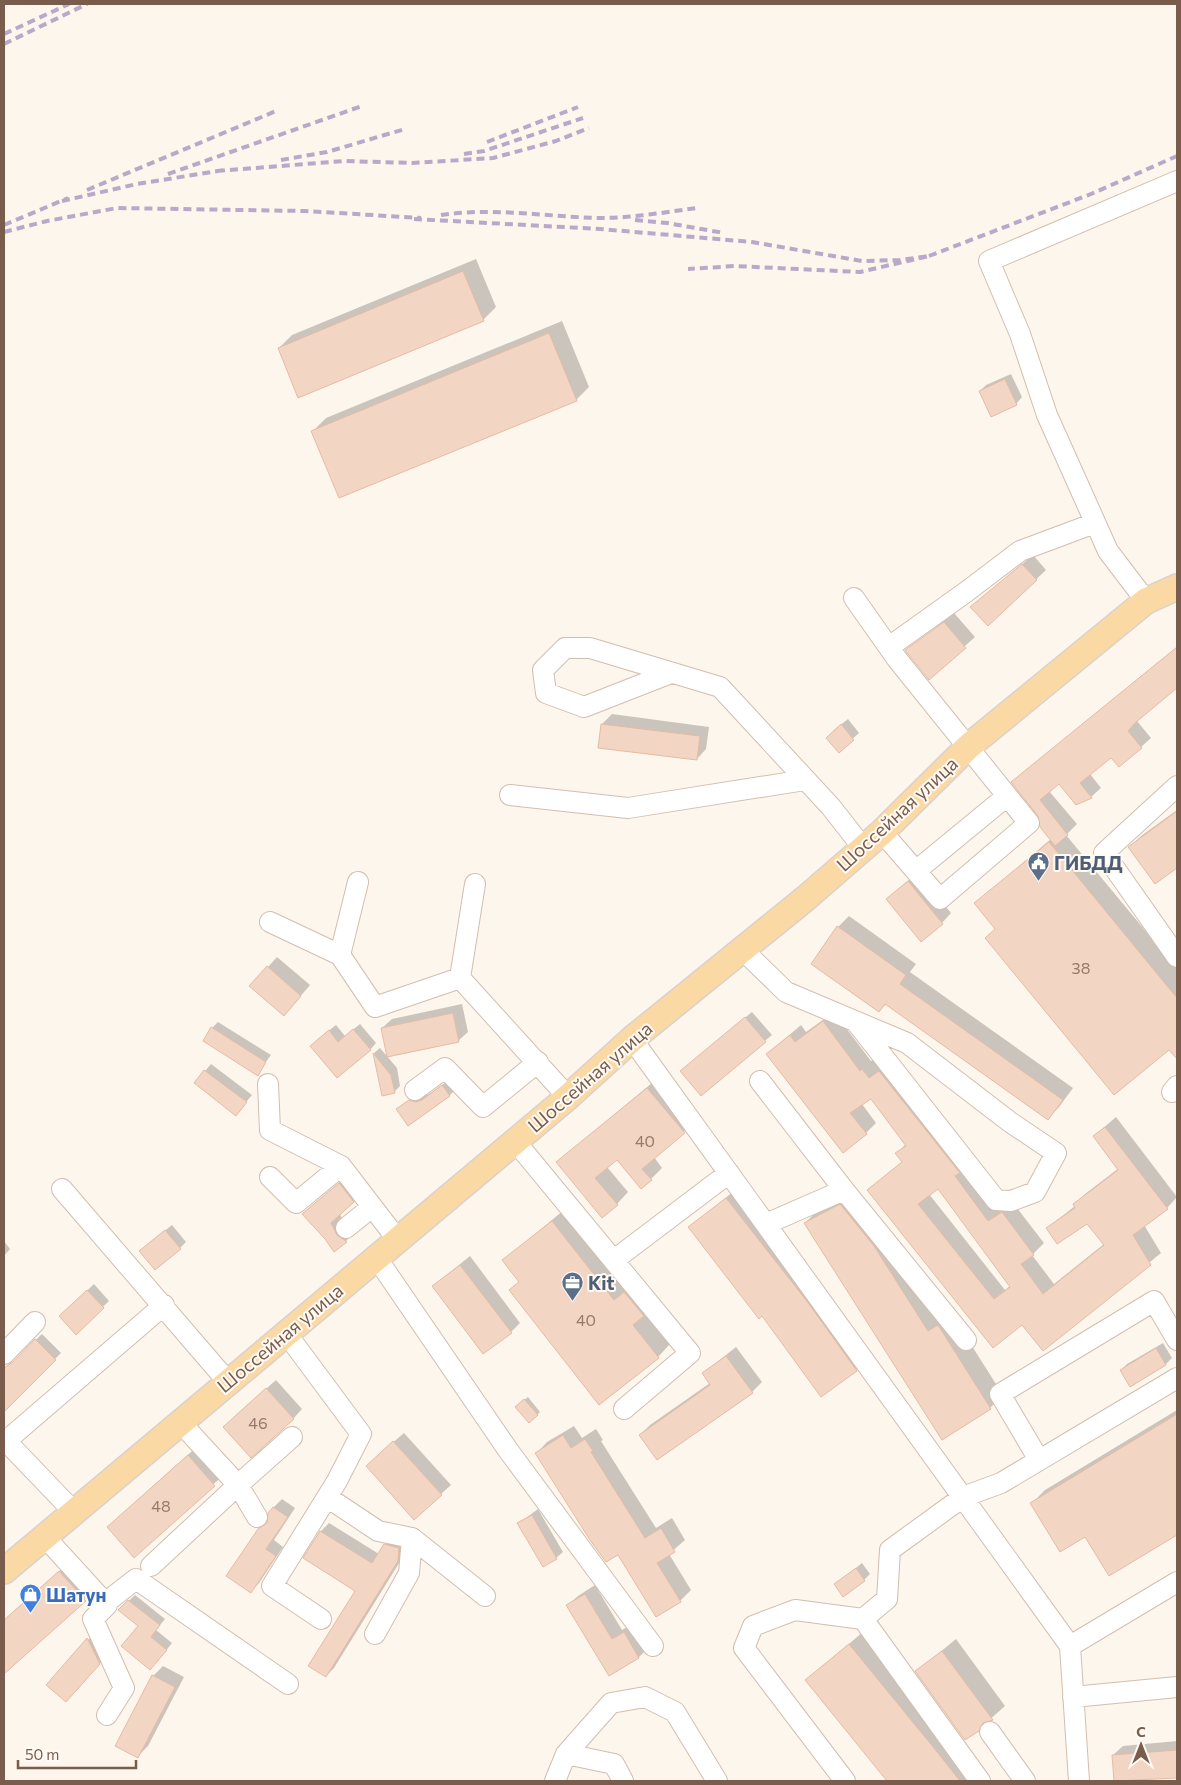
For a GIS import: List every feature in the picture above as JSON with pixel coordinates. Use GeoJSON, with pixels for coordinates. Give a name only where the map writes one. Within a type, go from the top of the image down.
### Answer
{"type":"FeatureCollection","features":[{"type":"Feature","properties":{"kind":"main road","name":"Шоссейная улица"},"geometry":{"type":"LineString","coordinates":[[4,1571],[73,1511],[568,1097],[632,1039],[744,951],[882,832],[969,746],[1146,601],[1177,587]]}},
{"type":"Feature","properties":{"kind":"lane"},"geometry":{"type":"LineString","coordinates":[[1146,601],[1108,552],[1047,415],[1020,334],[989,261],[1177,181]]}},
{"type":"Feature","properties":{"kind":"lane"},"geometry":{"type":"LineString","coordinates":[[888,647],[1020,551],[1095,523]]}},
{"type":"Feature","properties":{"kind":"lane"},"geometry":{"type":"LineString","coordinates":[[854,598],[888,647],[1029,823],[940,899],[917,870],[882,832]]}},
{"type":"Feature","properties":{"kind":"lane"},"geometry":{"type":"LineString","coordinates":[[671,673],[584,707],[546,693],[544,670],[565,648],[590,648],[720,687],[805,780],[863,848]]}},
{"type":"Feature","properties":{"kind":"lane"},"geometry":{"type":"LineString","coordinates":[[510,794],[628,808],[805,780]]}},
{"type":"Feature","properties":{"kind":"lane"},"geometry":{"type":"LineString","coordinates":[[1177,786],[1104,853],[1177,956]]}},
{"type":"Feature","properties":{"kind":"lane"},"geometry":{"type":"LineString","coordinates":[[917,870],[1008,796]]}},
{"type":"Feature","properties":{"kind":"lane"},"geometry":{"type":"LineString","coordinates":[[340,955],[358,882]]}},
{"type":"Feature","properties":{"kind":"lane"},"geometry":{"type":"LineString","coordinates":[[460,978],[475,884]]}},
{"type":"Feature","properties":{"kind":"lane"},"geometry":{"type":"LineString","coordinates":[[270,922],[340,955],[375,1007],[460,978]]}},
{"type":"Feature","properties":{"kind":"lane"},"geometry":{"type":"LineString","coordinates":[[744,951],[786,992],[907,1043],[1010,1122],[1056,1153],[1036,1192],[1011,1201],[996,1200],[856,1022]]}},
{"type":"Feature","properties":{"kind":"lane"},"geometry":{"type":"LineString","coordinates":[[460,978],[568,1097]]}},
{"type":"Feature","properties":{"kind":"lane"},"geometry":{"type":"LineString","coordinates":[[632,1039],[1070,1646],[1079,1781]]}},
{"type":"Feature","properties":{"kind":"lane"},"geometry":{"type":"LineString","coordinates":[[416,1090],[445,1068],[483,1107],[538,1062]]}},
{"type":"Feature","properties":{"kind":"lane"},"geometry":{"type":"LineString","coordinates":[[760,1081],[844,1190],[966,1340]]}},
{"type":"Feature","properties":{"kind":"lane"},"geometry":{"type":"LineString","coordinates":[[268,1084],[270,1130],[342,1166],[397,1239]]}},
{"type":"Feature","properties":{"kind":"lane"},"geometry":{"type":"LineString","coordinates":[[515,1141],[690,1354],[624,1410]]}},
{"type":"Feature","properties":{"kind":"lane"},"geometry":{"type":"LineString","coordinates":[[270,1177],[296,1203],[342,1166]]}},
{"type":"Feature","properties":{"kind":"lane"},"geometry":{"type":"LineString","coordinates":[[614,1260],[729,1173]]}},
{"type":"Feature","properties":{"kind":"lane"},"geometry":{"type":"LineString","coordinates":[[62,1189],[164,1305],[228,1382]]}},
{"type":"Feature","properties":{"kind":"lane"},"geometry":{"type":"LineString","coordinates":[[766,1224],[844,1190]]}},
{"type":"Feature","properties":{"kind":"lane"},"geometry":{"type":"LineString","coordinates":[[346,1228],[372,1207]]}},
{"type":"Feature","properties":{"kind":"lane"},"geometry":{"type":"LineString","coordinates":[[376,1257],[508,1450],[653,1646]]}},
{"type":"Feature","properties":{"kind":"lane"},"geometry":{"type":"LineString","coordinates":[[1039,1460],[1000,1394],[1154,1302],[1177,1340]]}},
{"type":"Feature","properties":{"kind":"lane"},"geometry":{"type":"LineString","coordinates":[[73,1511],[5,1440],[164,1305]]}},
{"type":"Feature","properties":{"kind":"lane"},"geometry":{"type":"LineString","coordinates":[[4,1354],[35,1322]]}},
{"type":"Feature","properties":{"kind":"lane"},"geometry":{"type":"LineString","coordinates":[[286,1333],[362,1434],[327,1497],[272,1586],[321,1619]]}},
{"type":"Feature","properties":{"kind":"lane"},"geometry":{"type":"LineString","coordinates":[[863,1619],[887,1599],[890,1550],[963,1498],[1001,1483],[1177,1378]]}},
{"type":"Feature","properties":{"kind":"lane"},"geometry":{"type":"LineString","coordinates":[[180,1422],[238,1485],[257,1517]]}},
{"type":"Feature","properties":{"kind":"lane"},"geometry":{"type":"LineString","coordinates":[[151,1566],[292,1437]]}},
{"type":"Feature","properties":{"kind":"lane"},"geometry":{"type":"LineString","coordinates":[[327,1497],[378,1531],[412,1538],[485,1596]]}},
{"type":"Feature","properties":{"kind":"lane"},"geometry":{"type":"LineString","coordinates":[[44,1536],[107,1605],[93,1619],[124,1688],[107,1715]]}},
{"type":"Feature","properties":{"kind":"lane"},"geometry":{"type":"LineString","coordinates":[[375,1634],[409,1573],[412,1538]]}},
{"type":"Feature","properties":{"kind":"lane"},"geometry":{"type":"LineString","coordinates":[[105,1603],[136,1579],[288,1684]]}},
{"type":"Feature","properties":{"kind":"lane"},"geometry":{"type":"LineString","coordinates":[[1070,1646],[1177,1582]]}},
{"type":"Feature","properties":{"kind":"lane"},"geometry":{"type":"LineString","coordinates":[[845,1781],[744,1648],[753,1626],[795,1610],[863,1619],[980,1781]]}},
{"type":"Feature","properties":{"kind":"lane"},"geometry":{"type":"LineString","coordinates":[[1073,1697],[1177,1687]]}},
{"type":"Feature","properties":{"kind":"lane"},"geometry":{"type":"LineString","coordinates":[[554,1781],[566,1754],[611,1704],[645,1698],[675,1712],[717,1781]]}},
{"type":"Feature","properties":{"kind":"lane"},"geometry":{"type":"LineString","coordinates":[[990,1732],[1025,1781]]}},
{"type":"Feature","properties":{"kind":"lane"},"geometry":{"type":"LineString","coordinates":[[566,1754],[614,1764],[623,1781]]}},
{"type":"Feature","properties":{"kind":"building"},"geometry":{"type":"Polygon","coordinates":[[[463,271],[484,321],[298,398],[278,348],[463,271]]]}},
{"type":"Feature","properties":{"kind":"building"},"geometry":{"type":"Polygon","coordinates":[[[549,333],[577,401],[339,498],[311,431],[549,333]]]}},
{"type":"Feature","properties":{"kind":"building"},"geometry":{"type":"Polygon","coordinates":[[[1005,379],[1017,405],[991,417],[979,391],[1005,379]]]}},
{"type":"Feature","properties":{"kind":"building"},"geometry":{"type":"Polygon","coordinates":[[[1022,564],[1037,580],[988,626],[970,607],[1022,564]]]}},
{"type":"Feature","properties":{"kind":"building"},"geometry":{"type":"Polygon","coordinates":[[[944,622],[966,648],[929,680],[905,650],[944,622]]]}},
{"type":"Feature","properties":{"kind":"building"},"geometry":{"type":"Polygon","coordinates":[[[1177,647],[1177,688],[1128,731],[1142,748],[1119,767],[1111,758],[1080,783],[1092,798],[1076,805],[1059,784],[1040,800],[1068,835],[1055,846],[1040,827],[1038,816],[1011,782],[1177,647]]]}},
{"type":"Feature","properties":{"kind":"building"},"geometry":{"type":"Polygon","coordinates":[[[601,724],[700,736],[697,760],[598,748],[601,724]]]}},
{"type":"Feature","properties":{"kind":"building"},"geometry":{"type":"Polygon","coordinates":[[[841,724],[854,740],[839,753],[826,738],[841,724]]]}},
{"type":"Feature","properties":{"kind":"building"},"geometry":{"type":"Polygon","coordinates":[[[1177,811],[1177,868],[1155,884],[1128,847],[1177,811]]]}},
{"type":"Feature","properties":{"kind":"building"},"geometry":{"type":"Polygon","coordinates":[[[1049,842],[1177,998],[1177,1059],[1169,1050],[1114,1095],[985,938],[995,929],[974,903],[1049,842]]]}},
{"type":"Feature","properties":{"kind":"building"},"geometry":{"type":"Polygon","coordinates":[[[908,881],[943,924],[921,942],[886,899],[908,881]]]}},
{"type":"Feature","properties":{"kind":"building"},"geometry":{"type":"Polygon","coordinates":[[[837,926],[906,975],[900,984],[1063,1100],[1048,1120],[885,1004],[879,1012],[811,964],[837,926]]]}},
{"type":"Feature","properties":{"kind":"building"},"geometry":{"type":"Polygon","coordinates":[[[267,966],[301,996],[284,1016],[249,986],[267,966]]]}},
{"type":"Feature","properties":{"kind":"building"},"geometry":{"type":"Polygon","coordinates":[[[453,1013],[459,1042],[387,1057],[381,1028],[453,1013]]]}},
{"type":"Feature","properties":{"kind":"building"},"geometry":{"type":"Polygon","coordinates":[[[745,1017],[766,1042],[701,1096],[680,1071],[745,1017]]]}},
{"type":"Feature","properties":{"kind":"building"},"geometry":{"type":"Polygon","coordinates":[[[823,1021],[860,1071],[862,1069],[869,1078],[879,1071],[960,1173],[955,1176],[988,1221],[1002,1212],[1034,1255],[1021,1264],[1043,1294],[1104,1245],[1087,1224],[1057,1244],[1046,1228],[1075,1208],[1073,1204],[1118,1170],[1093,1136],[1105,1127],[1168,1209],[1133,1235],[1151,1265],[1043,1351],[1022,1325],[993,1348],[867,1190],[902,1162],[895,1153],[906,1146],[871,1099],[850,1113],[867,1134],[843,1153],[766,1054],[790,1035],[795,1042],[823,1021]],[[938,1189],[918,1204],[994,1299],[1010,1287],[938,1189]]]}},
{"type":"Feature","properties":{"kind":"building"},"geometry":{"type":"Polygon","coordinates":[[[211,1027],[266,1062],[258,1076],[203,1041],[211,1027]]]}},
{"type":"Feature","properties":{"kind":"building"},"geometry":{"type":"Polygon","coordinates":[[[353,1029],[371,1050],[337,1078],[310,1046],[329,1030],[338,1042],[353,1029]]]}},
{"type":"Feature","properties":{"kind":"building"},"geometry":{"type":"Polygon","coordinates":[[[373,1053],[391,1075],[395,1093],[382,1096],[373,1053]]]}},
{"type":"Feature","properties":{"kind":"building"},"geometry":{"type":"Polygon","coordinates":[[[204,1070],[247,1102],[236,1116],[194,1083],[204,1070]]]}},
{"type":"Feature","properties":{"kind":"building"},"geometry":{"type":"Polygon","coordinates":[[[442,1085],[450,1096],[408,1126],[396,1109],[409,1100],[416,1102],[422,1100],[442,1085]]]}},
{"type":"Feature","properties":{"kind":"building"},"geometry":{"type":"Polygon","coordinates":[[[647,1088],[685,1133],[642,1169],[652,1180],[641,1189],[617,1160],[595,1178],[618,1205],[602,1218],[556,1162],[647,1088]]]}},
{"type":"Feature","properties":{"kind":"building"},"geometry":{"type":"Polygon","coordinates":[[[339,1183],[354,1202],[331,1223],[337,1235],[347,1242],[334,1252],[302,1214],[339,1183]]]}},
{"type":"Feature","properties":{"kind":"building"},"geometry":{"type":"Polygon","coordinates":[[[726,1198],[806,1300],[857,1371],[821,1397],[762,1316],[759,1319],[688,1227],[726,1198]]]}},
{"type":"Feature","properties":{"kind":"building"},"geometry":{"type":"Polygon","coordinates":[[[840,1204],[874,1246],[928,1331],[938,1325],[991,1409],[942,1440],[804,1223],[840,1204]]]}},
{"type":"Feature","properties":{"kind":"building"},"geometry":{"type":"Polygon","coordinates":[[[552,1221],[614,1300],[624,1292],[644,1316],[633,1325],[659,1358],[599,1405],[509,1290],[519,1282],[502,1260],[552,1221]]]}},
{"type":"Feature","properties":{"kind":"building"},"geometry":{"type":"Polygon","coordinates":[[[165,1230],[181,1249],[155,1270],[139,1251],[165,1230]]]}},
{"type":"Feature","properties":{"kind":"building"},"geometry":{"type":"Polygon","coordinates":[[[460,1265],[512,1333],[483,1354],[432,1286],[460,1265]]]}},
{"type":"Feature","properties":{"kind":"building"},"geometry":{"type":"Polygon","coordinates":[[[87,1290],[104,1308],[76,1335],[59,1316],[87,1290]]]}},
{"type":"Feature","properties":{"kind":"building"},"geometry":{"type":"Polygon","coordinates":[[[35,1339],[56,1360],[4,1412],[4,1368],[13,1362],[35,1339]]]}},
{"type":"Feature","properties":{"kind":"building"},"geometry":{"type":"Polygon","coordinates":[[[1156,1348],[1166,1365],[1130,1387],[1120,1370],[1156,1348]]]}},
{"type":"Feature","properties":{"kind":"building"},"geometry":{"type":"Polygon","coordinates":[[[726,1356],[753,1393],[657,1460],[639,1435],[710,1385],[702,1373],[726,1356]]]}},
{"type":"Feature","properties":{"kind":"building"},"geometry":{"type":"Polygon","coordinates":[[[266,1388],[294,1419],[251,1458],[223,1427],[266,1388]]]}},
{"type":"Feature","properties":{"kind":"building"},"geometry":{"type":"Polygon","coordinates":[[[524,1399],[538,1415],[529,1423],[515,1407],[524,1399]]]}},
{"type":"Feature","properties":{"kind":"building"},"geometry":{"type":"Polygon","coordinates":[[[1177,1414],[1177,1535],[1109,1576],[1085,1537],[1060,1552],[1030,1503],[1177,1414]]]}},
{"type":"Feature","properties":{"kind":"building"},"geometry":{"type":"Polygon","coordinates":[[[563,1435],[571,1448],[585,1439],[593,1451],[591,1452],[645,1538],[661,1528],[675,1552],[657,1563],[681,1602],[656,1617],[618,1555],[606,1562],[590,1540],[535,1453],[563,1435]]]}},
{"type":"Feature","properties":{"kind":"building"},"geometry":{"type":"Polygon","coordinates":[[[393,1441],[442,1495],[414,1520],[366,1466],[393,1441]]]}},
{"type":"Feature","properties":{"kind":"building"},"geometry":{"type":"Polygon","coordinates":[[[188,1455],[215,1486],[134,1558],[107,1527],[188,1455]]]}},
{"type":"Feature","properties":{"kind":"building"},"geometry":{"type":"Polygon","coordinates":[[[273,1507],[288,1517],[266,1549],[276,1556],[251,1593],[226,1576],[258,1529],[267,1523],[268,1513],[273,1507]]]}},
{"type":"Feature","properties":{"kind":"building"},"geometry":{"type":"Polygon","coordinates":[[[532,1515],[557,1559],[543,1567],[517,1523],[532,1515]]]}},
{"type":"Feature","properties":{"kind":"building"},"geometry":{"type":"Polygon","coordinates":[[[320,1531],[372,1563],[384,1544],[399,1548],[398,1561],[326,1677],[308,1666],[355,1591],[303,1558],[320,1531]]]}},
{"type":"Feature","properties":{"kind":"building"},"geometry":{"type":"Polygon","coordinates":[[[856,1568],[865,1581],[843,1597],[834,1584],[856,1568]]]}},
{"type":"Feature","properties":{"kind":"building"},"geometry":{"type":"Polygon","coordinates":[[[59,1571],[86,1601],[4,1674],[4,1620],[59,1571]]]}},
{"type":"Feature","properties":{"kind":"building"},"geometry":{"type":"Polygon","coordinates":[[[585,1594],[612,1639],[624,1632],[639,1658],[609,1676],[566,1605],[585,1594]]]}},
{"type":"Feature","properties":{"kind":"building"},"geometry":{"type":"Polygon","coordinates":[[[128,1600],[160,1625],[151,1637],[167,1650],[150,1670],[121,1646],[138,1626],[118,1610],[128,1600]]]}},
{"type":"Feature","properties":{"kind":"building"},"geometry":{"type":"Polygon","coordinates":[[[87,1638],[100,1664],[66,1702],[46,1685],[87,1638]]]}},
{"type":"Feature","properties":{"kind":"building"},"geometry":{"type":"Polygon","coordinates":[[[849,1644],[960,1781],[887,1781],[805,1680],[849,1644]]]}},
{"type":"Feature","properties":{"kind":"building"},"geometry":{"type":"Polygon","coordinates":[[[942,1651],[993,1720],[983,1723],[979,1731],[965,1740],[915,1671],[942,1651]]]}},
{"type":"Feature","properties":{"kind":"building"},"geometry":{"type":"Polygon","coordinates":[[[152,1675],[175,1687],[138,1758],[115,1746],[152,1675]]]}},
{"type":"Feature","properties":{"kind":"building"},"geometry":{"type":"Polygon","coordinates":[[[1177,1750],[1177,1778],[1114,1781],[1112,1755],[1177,1750]]]}},
{"type":"Feature","properties":{"kind":"railway"},"geometry":{"type":"LineString","coordinates":[[4,34],[69,4]]}},
{"type":"Feature","properties":{"kind":"railway"},"geometry":{"type":"LineString","coordinates":[[4,44],[87,4]]}},
{"type":"Feature","properties":{"kind":"railway"},"geometry":{"type":"LineString","coordinates":[[168,174],[362,106]]}},
{"type":"Feature","properties":{"kind":"railway"},"geometry":{"type":"LineString","coordinates":[[487,142],[578,107]]}},
{"type":"Feature","properties":{"kind":"railway"},"geometry":{"type":"LineString","coordinates":[[87,190],[276,111]]}},
{"type":"Feature","properties":{"kind":"railway"},"geometry":{"type":"LineString","coordinates":[[464,154],[484,151],[583,118]]}},
{"type":"Feature","properties":{"kind":"railway"},"geometry":{"type":"LineString","coordinates":[[217,171],[344,161],[412,163],[493,158],[556,141],[589,128]]}},
{"type":"Feature","properties":{"kind":"railway"},"geometry":{"type":"LineString","coordinates":[[281,160],[327,152],[405,129]]}},
{"type":"Feature","properties":{"kind":"railway"},"geometry":{"type":"LineString","coordinates":[[929,256],[1091,194],[1177,156]]}},
{"type":"Feature","properties":{"kind":"railway"},"geometry":{"type":"LineString","coordinates":[[62,201],[137,184],[224,170]]}},
{"type":"Feature","properties":{"kind":"railway"},"geometry":{"type":"LineString","coordinates":[[4,225],[68,198]]}},
{"type":"Feature","properties":{"kind":"railway"},"geometry":{"type":"LineString","coordinates":[[4,232],[47,221],[117,208],[305,211],[421,218]]}},
{"type":"Feature","properties":{"kind":"railway"},"geometry":{"type":"LineString","coordinates":[[441,215],[501,212],[613,218],[697,208]]}},
{"type":"Feature","properties":{"kind":"railway"},"geometry":{"type":"LineString","coordinates":[[414,219],[600,229],[752,242],[862,261],[900,260],[929,256],[860,272],[735,266],[688,269]]}},
{"type":"Feature","properties":{"kind":"railway"},"geometry":{"type":"LineString","coordinates":[[635,220],[667,223],[724,233]]}},
{"type":"Feature","properties":{"kind":"place","name":"ГИБДД"},"geometry":{"type":"Point","coordinates":[1038,882]}},
{"type":"Feature","properties":{"kind":"place","name":"Kit"},"geometry":{"type":"Point","coordinates":[572,1302]}},
{"type":"Feature","properties":{"kind":"place","name":"Шатун"},"geometry":{"type":"Point","coordinates":[30,1614]}}]}
